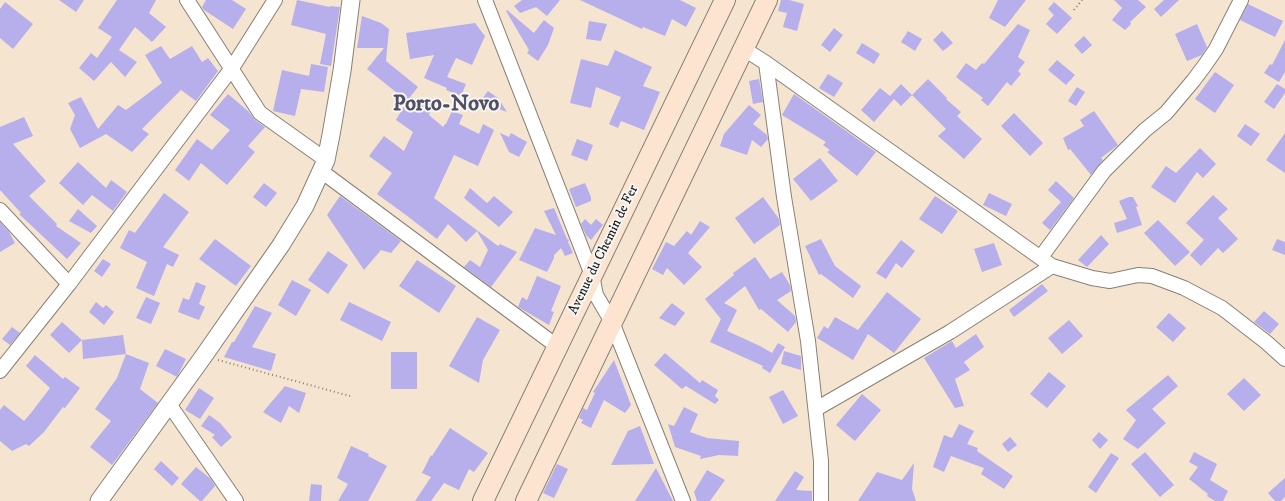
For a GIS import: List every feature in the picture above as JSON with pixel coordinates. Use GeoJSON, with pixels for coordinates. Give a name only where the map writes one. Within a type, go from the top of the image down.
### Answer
{"type":"FeatureCollection","features":[{"type":"Feature","properties":{"kind":"main road","name":"Avenue du Chemin de Fer"},"geometry":{"type":"LineString","coordinates":[[483,501],[725,0]]}},
{"type":"Feature","properties":{"kind":"main road"},"geometry":{"type":"LineString","coordinates":[[526,501],[767,0]]}},
{"type":"Feature","properties":{"kind":"street"},"geometry":{"type":"LineString","coordinates":[[187,0],[260,112],[324,166],[558,347]]}},
{"type":"Feature","properties":{"kind":"street"},"geometry":{"type":"LineString","coordinates":[[0,371],[232,68],[275,0]]}},
{"type":"Feature","properties":{"kind":"street"},"geometry":{"type":"LineString","coordinates":[[99,501],[281,245],[305,206],[324,166],[339,93],[350,0]]}},
{"type":"Feature","properties":{"kind":"street"},"geometry":{"type":"LineString","coordinates":[[485,0],[592,275],[596,295],[612,322],[683,501]]}},
{"type":"Feature","properties":{"kind":"street"},"geometry":{"type":"LineString","coordinates":[[1041,257],[1104,171],[1144,130],[1166,113],[1194,81],[1216,49],[1241,0]]}},
{"type":"Feature","properties":{"kind":"street"},"geometry":{"type":"LineString","coordinates":[[744,49],[766,62],[1052,266],[1092,278],[1110,281],[1138,275],[1152,276],[1184,288],[1222,308],[1266,342],[1285,359]]}},
{"type":"Feature","properties":{"kind":"street"},"geometry":{"type":"LineString","coordinates":[[766,62],[784,198],[805,317],[821,461],[821,501]]}},
{"type":"Feature","properties":{"kind":"street"},"geometry":{"type":"LineString","coordinates":[[0,210],[68,284]]}},
{"type":"Feature","properties":{"kind":"street"},"geometry":{"type":"LineString","coordinates":[[816,409],[950,332],[1052,266]]}},
{"type":"Feature","properties":{"kind":"street"},"geometry":{"type":"LineString","coordinates":[[169,404],[236,501]]}},
{"type":"Feature","properties":{"kind":"path"},"geometry":{"type":"LineString","coordinates":[[1074,10],[1082,0]]}},
{"type":"Feature","properties":{"kind":"path"},"geometry":{"type":"LineString","coordinates":[[203,356],[350,396]]}},
{"type":"Feature","properties":{"kind":"building"},"geometry":{"type":"Polygon","coordinates":[[[59,0],[84,0],[76,12],[59,0]]]}},
{"type":"Feature","properties":{"kind":"building"},"geometry":{"type":"Polygon","coordinates":[[[117,0],[156,0],[149,13],[166,27],[152,42],[135,27],[119,50],[137,62],[125,77],[111,62],[94,81],[79,68],[91,53],[97,58],[112,37],[98,28],[117,0]]]}},
{"type":"Feature","properties":{"kind":"building"},"geometry":{"type":"Polygon","coordinates":[[[206,0],[232,0],[246,9],[233,29],[204,10],[202,7],[206,0]]]}},
{"type":"Feature","properties":{"kind":"building"},"geometry":{"type":"Polygon","coordinates":[[[297,0],[330,7],[340,7],[331,66],[320,64],[326,34],[291,25],[297,0]]]}},
{"type":"Feature","properties":{"kind":"building"},"geometry":{"type":"Polygon","coordinates":[[[522,0],[560,0],[547,16],[536,7],[520,13],[514,6],[522,0]]]}},
{"type":"Feature","properties":{"kind":"building"},"geometry":{"type":"Polygon","coordinates":[[[580,0],[680,0],[696,8],[686,27],[672,19],[665,36],[643,27],[642,29],[580,0]]]}},
{"type":"Feature","properties":{"kind":"building"},"geometry":{"type":"Polygon","coordinates":[[[781,0],[789,0],[804,4],[797,31],[783,27],[787,13],[778,11],[781,0]]]}},
{"type":"Feature","properties":{"kind":"building"},"geometry":{"type":"Polygon","coordinates":[[[998,0],[1026,0],[1005,27],[989,18],[998,0]]]}},
{"type":"Feature","properties":{"kind":"building"},"geometry":{"type":"Polygon","coordinates":[[[1114,0],[1138,0],[1146,7],[1130,22],[1131,24],[1125,30],[1112,20],[1122,8],[1114,0]]]}},
{"type":"Feature","properties":{"kind":"building"},"geometry":{"type":"Polygon","coordinates":[[[1164,0],[1179,0],[1161,17],[1154,9],[1164,0]]]}},
{"type":"Feature","properties":{"kind":"building"},"geometry":{"type":"Polygon","coordinates":[[[5,2],[33,24],[13,49],[0,38],[0,9],[5,2]]]}},
{"type":"Feature","properties":{"kind":"building"},"geometry":{"type":"Polygon","coordinates":[[[1054,2],[1072,18],[1057,34],[1046,24],[1054,15],[1048,9],[1054,2]]]}},
{"type":"Feature","properties":{"kind":"building"},"geometry":{"type":"Polygon","coordinates":[[[1248,4],[1283,21],[1275,37],[1240,20],[1248,4]]]}},
{"type":"Feature","properties":{"kind":"building"},"geometry":{"type":"Polygon","coordinates":[[[507,10],[534,33],[544,20],[554,28],[548,45],[538,61],[527,53],[529,50],[506,11],[507,10]]]}},
{"type":"Feature","properties":{"kind":"building"},"geometry":{"type":"Polygon","coordinates":[[[362,16],[381,23],[389,29],[386,61],[418,87],[410,97],[432,104],[429,115],[443,127],[452,111],[463,115],[459,124],[479,134],[483,124],[494,130],[478,166],[454,155],[434,198],[498,246],[500,244],[517,252],[491,287],[464,267],[470,260],[480,267],[488,250],[477,231],[466,242],[448,224],[437,239],[377,194],[392,173],[369,156],[384,136],[404,151],[413,132],[396,120],[407,101],[367,69],[384,48],[357,48],[362,16]]]}},
{"type":"Feature","properties":{"kind":"building"},"geometry":{"type":"Polygon","coordinates":[[[589,21],[607,24],[601,41],[586,39],[589,21]]]}},
{"type":"Feature","properties":{"kind":"building"},"geometry":{"type":"Polygon","coordinates":[[[475,23],[485,36],[472,65],[456,58],[447,77],[466,84],[461,96],[424,78],[434,55],[410,59],[406,33],[475,23]]]}},
{"type":"Feature","properties":{"kind":"building"},"geometry":{"type":"Polygon","coordinates":[[[1018,24],[1030,30],[1018,57],[1025,62],[1018,71],[1021,74],[1011,86],[1007,82],[988,106],[981,100],[983,98],[956,77],[966,63],[976,70],[982,63],[984,64],[1018,24]]]}},
{"type":"Feature","properties":{"kind":"building"},"geometry":{"type":"Polygon","coordinates":[[[1197,24],[1207,47],[1202,55],[1187,61],[1175,34],[1197,24]]]}},
{"type":"Feature","properties":{"kind":"building"},"geometry":{"type":"Polygon","coordinates":[[[834,28],[843,35],[830,52],[821,45],[834,28]]]}},
{"type":"Feature","properties":{"kind":"building"},"geometry":{"type":"Polygon","coordinates":[[[908,31],[922,39],[915,51],[901,42],[908,31]]]}},
{"type":"Feature","properties":{"kind":"building"},"geometry":{"type":"Polygon","coordinates":[[[942,31],[953,43],[943,51],[933,40],[942,31]]]}},
{"type":"Feature","properties":{"kind":"building"},"geometry":{"type":"Polygon","coordinates":[[[1084,36],[1092,45],[1082,54],[1074,45],[1084,36]]]}},
{"type":"Feature","properties":{"kind":"building"},"geometry":{"type":"Polygon","coordinates":[[[1285,40],[1285,72],[1279,82],[1264,73],[1270,64],[1272,65],[1285,40]]]}},
{"type":"Feature","properties":{"kind":"building"},"geometry":{"type":"Polygon","coordinates":[[[862,43],[880,54],[874,64],[856,53],[862,43]]]}},
{"type":"Feature","properties":{"kind":"building"},"geometry":{"type":"Polygon","coordinates":[[[161,46],[170,59],[192,46],[202,62],[208,58],[218,71],[196,101],[181,90],[142,129],[149,134],[132,152],[106,134],[80,148],[70,129],[75,115],[68,103],[81,97],[98,129],[118,105],[126,110],[162,83],[145,55],[161,46]]]}},
{"type":"Feature","properties":{"kind":"building"},"geometry":{"type":"Polygon","coordinates":[[[615,50],[652,67],[643,86],[660,92],[644,130],[621,121],[618,128],[609,124],[621,97],[596,87],[591,108],[570,103],[581,59],[608,66],[615,50]]]}},
{"type":"Feature","properties":{"kind":"building"},"geometry":{"type":"Polygon","coordinates":[[[1057,60],[1075,75],[1066,85],[1048,70],[1057,60]]]}},
{"type":"Feature","properties":{"kind":"building"},"geometry":{"type":"Polygon","coordinates":[[[311,64],[328,67],[324,92],[301,89],[295,116],[273,111],[282,70],[309,76],[311,64]]]}},
{"type":"Feature","properties":{"kind":"building"},"geometry":{"type":"Polygon","coordinates":[[[1215,72],[1234,85],[1215,113],[1195,99],[1215,72]]]}},
{"type":"Feature","properties":{"kind":"building"},"geometry":{"type":"Polygon","coordinates":[[[828,74],[843,83],[834,97],[819,88],[828,74]]]}},
{"type":"Feature","properties":{"kind":"building"},"geometry":{"type":"Polygon","coordinates":[[[759,79],[763,102],[753,104],[749,81],[759,79]]]}},
{"type":"Feature","properties":{"kind":"building"},"geometry":{"type":"Polygon","coordinates":[[[928,79],[947,98],[946,99],[961,112],[957,116],[982,139],[964,159],[938,136],[946,129],[912,95],[928,79]]]}},
{"type":"Feature","properties":{"kind":"building"},"geometry":{"type":"Polygon","coordinates":[[[901,84],[912,95],[901,106],[894,99],[874,122],[861,110],[880,88],[890,96],[901,84]]]}},
{"type":"Feature","properties":{"kind":"building"},"geometry":{"type":"Polygon","coordinates":[[[1277,84],[1285,89],[1285,93],[1274,109],[1264,102],[1277,84]]]}},
{"type":"Feature","properties":{"kind":"building"},"geometry":{"type":"Polygon","coordinates":[[[1077,87],[1085,92],[1076,106],[1068,101],[1077,87]]]}},
{"type":"Feature","properties":{"kind":"building"},"geometry":{"type":"Polygon","coordinates":[[[488,91],[498,98],[507,112],[480,102],[488,91]]]}},
{"type":"Feature","properties":{"kind":"building"},"geometry":{"type":"Polygon","coordinates":[[[228,94],[248,111],[255,120],[265,127],[248,146],[255,152],[227,185],[201,163],[189,181],[175,170],[197,139],[212,150],[230,130],[210,115],[228,94]]]}},
{"type":"Feature","properties":{"kind":"building"},"geometry":{"type":"Polygon","coordinates":[[[794,94],[876,152],[857,176],[827,152],[830,150],[823,145],[826,142],[782,115],[794,94]]]}},
{"type":"Feature","properties":{"kind":"building"},"geometry":{"type":"Polygon","coordinates":[[[749,105],[761,115],[753,124],[767,135],[768,139],[761,147],[752,140],[747,155],[720,146],[724,134],[749,105]]]}},
{"type":"Feature","properties":{"kind":"building"},"geometry":{"type":"Polygon","coordinates":[[[1094,111],[1118,145],[1101,158],[1103,160],[1091,175],[1070,149],[1068,150],[1063,138],[1084,126],[1080,120],[1094,111]]]}},
{"type":"Feature","properties":{"kind":"building"},"geometry":{"type":"Polygon","coordinates":[[[1014,113],[1043,143],[1030,156],[1001,126],[1014,113]]]}},
{"type":"Feature","properties":{"kind":"building"},"geometry":{"type":"Polygon","coordinates":[[[24,117],[33,136],[13,144],[46,181],[29,196],[57,224],[56,226],[81,243],[67,259],[19,214],[21,213],[0,190],[0,127],[24,117]]]}},
{"type":"Feature","properties":{"kind":"building"},"geometry":{"type":"Polygon","coordinates":[[[1245,124],[1260,134],[1251,146],[1237,136],[1245,124]]]}},
{"type":"Feature","properties":{"kind":"building"},"geometry":{"type":"Polygon","coordinates":[[[500,133],[509,137],[511,133],[527,142],[519,157],[509,152],[500,133]]]}},
{"type":"Feature","properties":{"kind":"building"},"geometry":{"type":"Polygon","coordinates":[[[1285,133],[1285,173],[1266,160],[1285,133]]]}},
{"type":"Feature","properties":{"kind":"building"},"geometry":{"type":"Polygon","coordinates":[[[577,139],[593,145],[587,161],[571,155],[577,139]]]}},
{"type":"Feature","properties":{"kind":"building"},"geometry":{"type":"Polygon","coordinates":[[[1200,148],[1216,164],[1203,178],[1197,172],[1175,203],[1151,187],[1166,166],[1176,173],[1200,148]]]}},
{"type":"Feature","properties":{"kind":"building"},"geometry":{"type":"Polygon","coordinates":[[[820,158],[838,181],[811,201],[793,179],[820,158]]]}},
{"type":"Feature","properties":{"kind":"building"},"geometry":{"type":"Polygon","coordinates":[[[78,162],[106,188],[111,180],[127,192],[113,211],[92,195],[83,205],[59,183],[78,162]]]}},
{"type":"Feature","properties":{"kind":"building"},"geometry":{"type":"Polygon","coordinates":[[[1056,181],[1074,198],[1050,230],[1042,223],[1061,202],[1048,190],[1056,181]]]}},
{"type":"Feature","properties":{"kind":"building"},"geometry":{"type":"Polygon","coordinates":[[[264,183],[277,193],[266,207],[253,197],[264,183]]]}},
{"type":"Feature","properties":{"kind":"building"},"geometry":{"type":"Polygon","coordinates":[[[585,183],[591,197],[591,201],[576,207],[569,189],[585,183]]]}},
{"type":"Feature","properties":{"kind":"building"},"geometry":{"type":"Polygon","coordinates":[[[470,188],[487,203],[494,196],[513,212],[499,227],[464,198],[470,188]]]}},
{"type":"Feature","properties":{"kind":"building"},"geometry":{"type":"Polygon","coordinates":[[[164,193],[189,212],[163,247],[179,255],[173,267],[167,264],[154,296],[136,288],[147,262],[120,248],[129,230],[135,233],[164,193]]]}},
{"type":"Feature","properties":{"kind":"building"},"geometry":{"type":"Polygon","coordinates":[[[989,193],[1012,204],[1006,216],[983,205],[989,193]]]}},
{"type":"Feature","properties":{"kind":"building"},"geometry":{"type":"Polygon","coordinates":[[[1213,195],[1228,209],[1218,218],[1238,239],[1223,253],[1218,248],[1201,266],[1190,255],[1204,240],[1186,223],[1213,195]]]}},
{"type":"Feature","properties":{"kind":"building"},"geometry":{"type":"Polygon","coordinates":[[[340,196],[401,241],[391,253],[381,250],[364,270],[327,215],[340,196]]]}},
{"type":"Feature","properties":{"kind":"building"},"geometry":{"type":"Polygon","coordinates":[[[935,196],[958,211],[942,234],[919,219],[935,196]]]}},
{"type":"Feature","properties":{"kind":"building"},"geometry":{"type":"Polygon","coordinates":[[[763,197],[779,219],[780,225],[754,244],[735,218],[763,197]]]}},
{"type":"Feature","properties":{"kind":"building"},"geometry":{"type":"Polygon","coordinates":[[[1133,197],[1138,206],[1136,207],[1142,225],[1117,233],[1114,223],[1127,219],[1119,201],[1133,197]]]}},
{"type":"Feature","properties":{"kind":"building"},"geometry":{"type":"Polygon","coordinates":[[[554,208],[567,239],[569,240],[568,242],[573,253],[565,256],[561,248],[554,255],[547,272],[519,260],[535,228],[556,235],[544,211],[554,208]]]}},
{"type":"Feature","properties":{"kind":"building"},"geometry":{"type":"Polygon","coordinates":[[[78,209],[97,226],[91,233],[69,221],[78,209]]]}},
{"type":"Feature","properties":{"kind":"building"},"geometry":{"type":"Polygon","coordinates":[[[585,219],[591,225],[596,219],[603,225],[591,240],[586,235],[581,224],[585,219]]]}},
{"type":"Feature","properties":{"kind":"building"},"geometry":{"type":"Polygon","coordinates":[[[1158,220],[1190,252],[1175,266],[1144,233],[1158,220]]]}},
{"type":"Feature","properties":{"kind":"building"},"geometry":{"type":"Polygon","coordinates":[[[700,221],[710,227],[688,253],[702,267],[684,285],[667,268],[663,275],[652,269],[666,242],[674,246],[687,231],[691,235],[700,221]]]}},
{"type":"Feature","properties":{"kind":"building"},"geometry":{"type":"Polygon","coordinates":[[[0,222],[9,232],[15,243],[0,252],[0,222]]]}},
{"type":"Feature","properties":{"kind":"building"},"geometry":{"type":"Polygon","coordinates":[[[1101,235],[1109,244],[1087,267],[1078,260],[1101,235]]]}},
{"type":"Feature","properties":{"kind":"building"},"geometry":{"type":"Polygon","coordinates":[[[215,239],[251,266],[236,286],[199,259],[215,239]]]}},
{"type":"Feature","properties":{"kind":"building"},"geometry":{"type":"Polygon","coordinates":[[[821,239],[835,266],[861,286],[853,298],[821,274],[819,275],[805,246],[821,239]]]}},
{"type":"Feature","properties":{"kind":"building"},"geometry":{"type":"Polygon","coordinates":[[[1277,239],[1285,242],[1285,255],[1272,250],[1277,239]]]}},
{"type":"Feature","properties":{"kind":"building"},"geometry":{"type":"Polygon","coordinates":[[[901,240],[915,251],[902,268],[896,263],[886,279],[876,273],[901,240]]]}},
{"type":"Feature","properties":{"kind":"building"},"geometry":{"type":"Polygon","coordinates":[[[994,243],[1002,265],[982,272],[974,249],[994,243]]]}},
{"type":"Feature","properties":{"kind":"building"},"geometry":{"type":"Polygon","coordinates":[[[328,251],[348,265],[328,294],[308,280],[328,251]]]}},
{"type":"Feature","properties":{"kind":"building"},"geometry":{"type":"Polygon","coordinates":[[[755,257],[770,279],[782,272],[790,285],[791,291],[777,300],[795,316],[796,322],[788,332],[761,309],[759,310],[745,286],[724,303],[737,310],[727,331],[772,353],[778,343],[785,347],[770,373],[762,368],[763,366],[710,342],[721,319],[705,299],[734,275],[733,273],[755,257]]]}},
{"type":"Feature","properties":{"kind":"building"},"geometry":{"type":"Polygon","coordinates":[[[103,259],[111,264],[102,277],[94,271],[103,259]]]}},
{"type":"Feature","properties":{"kind":"building"},"geometry":{"type":"Polygon","coordinates":[[[417,260],[456,286],[439,313],[399,286],[417,260]]]}},
{"type":"Feature","properties":{"kind":"building"},"geometry":{"type":"Polygon","coordinates":[[[537,276],[561,286],[551,311],[554,312],[549,325],[518,307],[522,297],[527,300],[537,276]]]}},
{"type":"Feature","properties":{"kind":"building"},"geometry":{"type":"Polygon","coordinates":[[[292,280],[311,290],[296,316],[278,305],[292,280]]]}},
{"type":"Feature","properties":{"kind":"building"},"geometry":{"type":"Polygon","coordinates":[[[196,282],[206,286],[199,304],[205,307],[199,320],[178,312],[183,298],[189,300],[196,282]]]}},
{"type":"Feature","properties":{"kind":"building"},"geometry":{"type":"Polygon","coordinates":[[[1042,284],[1048,291],[1014,317],[1009,310],[1042,284]]]}},
{"type":"Feature","properties":{"kind":"building"},"geometry":{"type":"Polygon","coordinates":[[[887,292],[921,319],[894,353],[868,334],[853,360],[817,338],[824,326],[828,329],[835,317],[858,330],[887,292]]]}},
{"type":"Feature","properties":{"kind":"building"},"geometry":{"type":"Polygon","coordinates":[[[146,297],[160,303],[151,324],[136,318],[146,297]]]}},
{"type":"Feature","properties":{"kind":"building"},"geometry":{"type":"Polygon","coordinates":[[[96,302],[103,308],[106,305],[114,312],[104,325],[89,312],[96,302]]]}},
{"type":"Feature","properties":{"kind":"building"},"geometry":{"type":"Polygon","coordinates":[[[349,302],[391,322],[382,341],[340,320],[349,302]]]}},
{"type":"Feature","properties":{"kind":"building"},"geometry":{"type":"Polygon","coordinates":[[[672,303],[685,313],[675,326],[659,318],[672,303]]]}},
{"type":"Feature","properties":{"kind":"building"},"geometry":{"type":"Polygon","coordinates":[[[255,306],[272,313],[252,347],[276,354],[271,371],[224,357],[255,306]]]}},
{"type":"Feature","properties":{"kind":"building"},"geometry":{"type":"Polygon","coordinates":[[[1264,311],[1279,324],[1270,334],[1254,322],[1264,311]]]}},
{"type":"Feature","properties":{"kind":"building"},"geometry":{"type":"Polygon","coordinates":[[[1169,313],[1186,328],[1173,342],[1156,327],[1169,313]]]}},
{"type":"Feature","properties":{"kind":"building"},"geometry":{"type":"Polygon","coordinates":[[[477,317],[500,330],[483,360],[479,383],[449,366],[477,317]]]}},
{"type":"Feature","properties":{"kind":"building"},"geometry":{"type":"Polygon","coordinates":[[[1069,320],[1083,336],[1062,354],[1048,338],[1069,320]]]}},
{"type":"Feature","properties":{"kind":"building"},"geometry":{"type":"Polygon","coordinates":[[[62,322],[82,340],[69,353],[50,335],[62,322]]]}},
{"type":"Feature","properties":{"kind":"building"},"geometry":{"type":"Polygon","coordinates":[[[12,327],[20,333],[10,345],[2,339],[12,327]]]}},
{"type":"Feature","properties":{"kind":"building"},"geometry":{"type":"Polygon","coordinates":[[[976,334],[984,347],[964,362],[970,370],[955,379],[964,406],[955,408],[924,358],[952,341],[956,348],[976,334]]]}},
{"type":"Feature","properties":{"kind":"building"},"geometry":{"type":"Polygon","coordinates":[[[123,335],[126,354],[83,359],[82,340],[123,335]]]}},
{"type":"Feature","properties":{"kind":"building"},"geometry":{"type":"Polygon","coordinates":[[[165,349],[186,359],[177,377],[156,366],[165,349]]]}},
{"type":"Feature","properties":{"kind":"building"},"geometry":{"type":"Polygon","coordinates":[[[784,351],[801,356],[801,370],[781,364],[784,351]]]}},
{"type":"Feature","properties":{"kind":"building"},"geometry":{"type":"Polygon","coordinates":[[[391,352],[417,352],[417,389],[391,389],[391,352]]]}},
{"type":"Feature","properties":{"kind":"building"},"geometry":{"type":"Polygon","coordinates":[[[665,353],[700,383],[702,380],[718,390],[715,396],[719,400],[715,404],[686,386],[682,389],[654,365],[665,353]]]}},
{"type":"Feature","properties":{"kind":"building"},"geometry":{"type":"Polygon","coordinates":[[[126,354],[149,363],[140,389],[158,403],[112,465],[90,447],[111,421],[95,409],[117,378],[126,354]]]}},
{"type":"Feature","properties":{"kind":"building"},"geometry":{"type":"Polygon","coordinates":[[[35,355],[63,379],[65,377],[80,388],[44,432],[29,446],[26,444],[12,451],[0,441],[0,410],[4,405],[24,421],[50,388],[26,366],[35,355]]]}},
{"type":"Feature","properties":{"kind":"building"},"geometry":{"type":"Polygon","coordinates":[[[614,360],[631,405],[625,413],[604,400],[591,428],[581,423],[583,420],[579,418],[583,408],[587,410],[595,393],[593,392],[614,360]]]}},
{"type":"Feature","properties":{"kind":"building"},"geometry":{"type":"Polygon","coordinates":[[[1049,372],[1066,386],[1047,408],[1030,394],[1049,372]]]}},
{"type":"Feature","properties":{"kind":"building"},"geometry":{"type":"Polygon","coordinates":[[[1168,375],[1178,386],[1152,409],[1166,423],[1138,449],[1123,439],[1136,420],[1126,410],[1168,375]]]}},
{"type":"Feature","properties":{"kind":"building"},"geometry":{"type":"Polygon","coordinates":[[[1244,378],[1261,395],[1244,411],[1227,394],[1244,378]]]}},
{"type":"Feature","properties":{"kind":"building"},"geometry":{"type":"Polygon","coordinates":[[[285,386],[306,393],[299,413],[289,406],[281,423],[263,412],[285,386]]]}},
{"type":"Feature","properties":{"kind":"building"},"geometry":{"type":"Polygon","coordinates":[[[199,388],[214,398],[200,419],[185,410],[199,388]]]}},
{"type":"Feature","properties":{"kind":"building"},"geometry":{"type":"Polygon","coordinates":[[[783,390],[798,416],[783,424],[769,397],[783,390]]]}},
{"type":"Feature","properties":{"kind":"building"},"geometry":{"type":"Polygon","coordinates":[[[862,394],[881,410],[855,441],[836,425],[862,394]]]}},
{"type":"Feature","properties":{"kind":"building"},"geometry":{"type":"Polygon","coordinates":[[[684,407],[698,414],[690,432],[707,438],[739,441],[738,456],[719,455],[700,459],[701,456],[675,447],[668,424],[674,426],[684,407]]]}},
{"type":"Feature","properties":{"kind":"building"},"geometry":{"type":"Polygon","coordinates":[[[209,415],[220,423],[232,437],[221,447],[212,437],[215,435],[201,426],[209,415]]]}},
{"type":"Feature","properties":{"kind":"building"},"geometry":{"type":"Polygon","coordinates":[[[959,424],[974,431],[967,444],[978,448],[977,451],[1013,476],[1004,489],[981,474],[984,468],[951,456],[944,472],[933,467],[944,435],[952,438],[959,424]]]}},
{"type":"Feature","properties":{"kind":"building"},"geometry":{"type":"Polygon","coordinates":[[[640,426],[654,464],[611,465],[628,431],[640,426]]]}},
{"type":"Feature","properties":{"kind":"building"},"geometry":{"type":"Polygon","coordinates":[[[450,428],[488,453],[474,472],[469,469],[459,490],[444,483],[431,501],[415,501],[431,477],[422,473],[431,455],[432,456],[450,428]]]}},
{"type":"Feature","properties":{"kind":"building"},"geometry":{"type":"Polygon","coordinates":[[[1099,432],[1108,440],[1100,449],[1092,440],[1099,432]]]}},
{"type":"Feature","properties":{"kind":"building"},"geometry":{"type":"Polygon","coordinates":[[[1010,437],[1017,445],[1008,452],[1002,444],[1010,437]]]}},
{"type":"Feature","properties":{"kind":"building"},"geometry":{"type":"Polygon","coordinates":[[[351,446],[369,454],[368,456],[387,466],[368,501],[338,501],[348,484],[337,478],[351,446]]]}},
{"type":"Feature","properties":{"kind":"building"},"geometry":{"type":"Polygon","coordinates":[[[1145,452],[1174,485],[1160,497],[1131,464],[1145,452]]]}},
{"type":"Feature","properties":{"kind":"building"},"geometry":{"type":"Polygon","coordinates":[[[1194,452],[1217,464],[1210,480],[1228,491],[1223,501],[1215,501],[1207,496],[1208,494],[1189,479],[1198,467],[1189,462],[1194,452]]]}},
{"type":"Feature","properties":{"kind":"building"},"geometry":{"type":"Polygon","coordinates":[[[1111,453],[1119,458],[1096,493],[1088,487],[1111,453]]]}},
{"type":"Feature","properties":{"kind":"building"},"geometry":{"type":"Polygon","coordinates":[[[161,461],[179,478],[172,486],[154,469],[161,461]]]}},
{"type":"Feature","properties":{"kind":"building"},"geometry":{"type":"Polygon","coordinates":[[[914,463],[912,489],[916,501],[858,501],[877,472],[902,480],[914,463]]]}},
{"type":"Feature","properties":{"kind":"building"},"geometry":{"type":"Polygon","coordinates":[[[557,464],[568,469],[554,498],[543,493],[557,464]]]}},
{"type":"Feature","properties":{"kind":"building"},"geometry":{"type":"Polygon","coordinates":[[[196,467],[211,479],[215,486],[202,501],[200,501],[181,484],[196,467]]]}},
{"type":"Feature","properties":{"kind":"building"},"geometry":{"type":"Polygon","coordinates":[[[656,468],[673,501],[635,501],[656,468]]]}},
{"type":"Feature","properties":{"kind":"building"},"geometry":{"type":"Polygon","coordinates":[[[707,470],[725,480],[710,501],[697,501],[694,492],[707,470]]]}},
{"type":"Feature","properties":{"kind":"building"},"geometry":{"type":"Polygon","coordinates":[[[795,471],[804,477],[796,490],[812,491],[812,501],[775,501],[795,471]]]}},
{"type":"Feature","properties":{"kind":"building"},"geometry":{"type":"Polygon","coordinates":[[[1285,478],[1285,497],[1281,501],[1275,501],[1268,493],[1285,478]]]}},
{"type":"Feature","properties":{"kind":"building"},"geometry":{"type":"Polygon","coordinates":[[[311,484],[322,485],[321,501],[309,501],[311,484]]]}},
{"type":"Feature","properties":{"kind":"district","name":"Porto-Novo"},"geometry":{"type":"Point","coordinates":[446,105]}}]}
